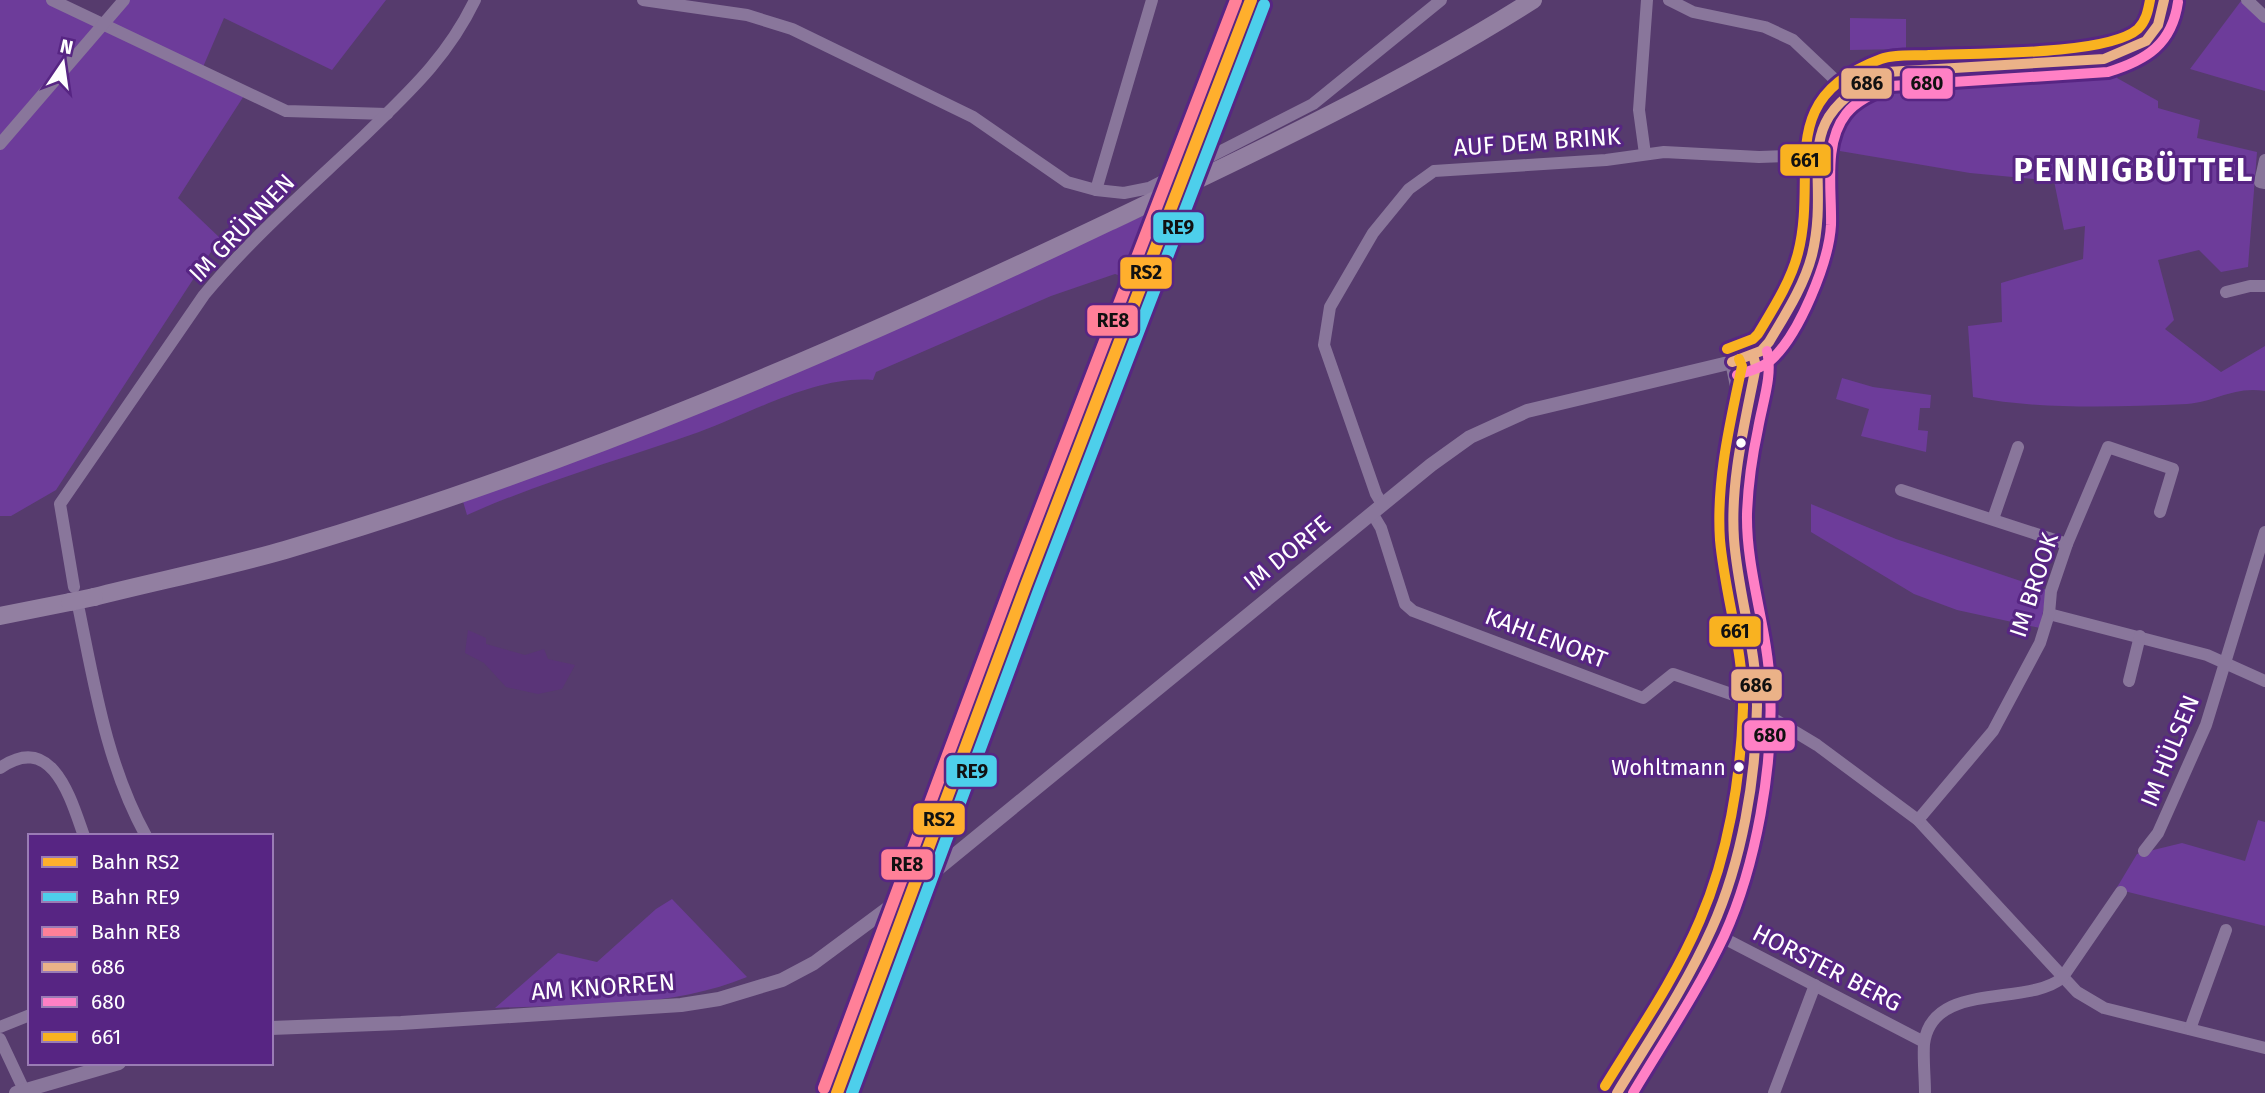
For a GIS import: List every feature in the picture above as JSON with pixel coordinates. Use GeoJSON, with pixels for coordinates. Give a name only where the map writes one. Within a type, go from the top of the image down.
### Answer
{"type":"FeatureCollection","features":[{"type":"Feature","properties":{"kind":"main road"},"geometry":{"type":"LineString","coordinates":[[0,616],[94,597],[283,551],[492,482],[761,377],[994,277],[1162,197],[1468,40],[1533,0]]}},
{"type":"Feature","properties":{"kind":"street"},"geometry":{"type":"LineString","coordinates":[[52,0],[286,111],[387,114]]}},
{"type":"Feature","properties":{"kind":"street"},"geometry":{"type":"LineString","coordinates":[[0,145],[124,0]]}},
{"type":"Feature","properties":{"kind":"street","name":"IM GRÜNNEN"},"geometry":{"type":"LineString","coordinates":[[145,834],[126,799],[107,744],[74,599],[60,504],[204,295],[230,263],[387,114],[441,58],[458,34],[475,0]]}},
{"type":"Feature","properties":{"kind":"street"},"geometry":{"type":"LineString","coordinates":[[643,0],[747,16],[792,29],[973,117],[1067,181],[1096,190],[1124,192],[1149,188],[1313,104],[1441,0]]}},
{"type":"Feature","properties":{"kind":"street"},"geometry":{"type":"LineString","coordinates":[[1096,190],[1152,0]]}},
{"type":"Feature","properties":{"kind":"street"},"geometry":{"type":"LineString","coordinates":[[1644,154],[1639,110],[1647,0]]}},
{"type":"Feature","properties":{"kind":"street"},"geometry":{"type":"LineString","coordinates":[[1669,0],[1693,12],[1765,27],[1793,40],[1848,92]]}},
{"type":"Feature","properties":{"kind":"street"},"geometry":{"type":"LineString","coordinates":[[1617,1093],[1710,931],[1731,876],[1757,710],[1751,640],[1734,539],[1734,496],[1744,420],[1756,366],[1753,355],[1760,351],[1773,335],[1811,257],[1816,229],[1815,155],[1830,115],[1848,92],[1867,79],[1887,72],[2104,59],[2136,50],[2157,29],[2164,0]]}},
{"type":"Feature","properties":{"kind":"street"},"geometry":{"type":"LineString","coordinates":[[2247,0],[2265,17]]}},
{"type":"Feature","properties":{"kind":"street","name":"AUF DEM BRINK"},"geometry":{"type":"LineString","coordinates":[[1377,508],[1324,345],[1330,307],[1373,233],[1409,189],[1434,171],[1606,160],[1644,154],[1692,152],[1759,158],[1815,155]]}},
{"type":"Feature","properties":{"kind":"street"},"geometry":{"type":"LineString","coordinates":[[2265,160],[2260,182],[2265,183]]}},
{"type":"Feature","properties":{"kind":"street"},"geometry":{"type":"LineString","coordinates":[[2226,292],[2250,286],[2265,286]]}},
{"type":"Feature","properties":{"kind":"street","name":"IM DORFE"},"geometry":{"type":"LineString","coordinates":[[907,894],[1377,508],[1469,437],[1503,420],[1559,402],[1753,355]]}},
{"type":"Feature","properties":{"kind":"street"},"geometry":{"type":"LineString","coordinates":[[1732,362],[1744,420]]}},
{"type":"Feature","properties":{"kind":"street"},"geometry":{"type":"LineString","coordinates":[[1993,519],[2018,447]]}},
{"type":"Feature","properties":{"kind":"street","name":"IM BROOK"},"geometry":{"type":"LineString","coordinates":[[1918,820],[1993,730],[2040,643],[2049,614],[2051,591],[2067,544],[2108,447],[2173,469],[2160,512]]}},
{"type":"Feature","properties":{"kind":"street"},"geometry":{"type":"LineString","coordinates":[[1901,490],[2067,544]]}},
{"type":"Feature","properties":{"kind":"street","name":"KAHLENORT"},"geometry":{"type":"LineString","coordinates":[[1377,508],[1405,604],[1413,611],[1643,698],[1673,674],[1734,695],[1757,710]]}},
{"type":"Feature","properties":{"kind":"street","name":"IM HÜLSEN"},"geometry":{"type":"LineString","coordinates":[[2144,851],[2158,833],[2206,725],[2265,532]]}},
{"type":"Feature","properties":{"kind":"street"},"geometry":{"type":"LineString","coordinates":[[2049,614],[2140,636],[2225,662],[2265,681]]}},
{"type":"Feature","properties":{"kind":"street"},"geometry":{"type":"LineString","coordinates":[[2129,681],[2140,636]]}},
{"type":"Feature","properties":{"kind":"street"},"geometry":{"type":"LineString","coordinates":[[1757,710],[1818,745],[1918,820],[2077,992],[2104,1008],[2265,1048]]}},
{"type":"Feature","properties":{"kind":"street"},"geometry":{"type":"LineString","coordinates":[[0,768],[8,763],[26,760],[39,760],[51,766],[64,783],[83,834]]}},
{"type":"Feature","properties":{"kind":"street"},"geometry":{"type":"LineString","coordinates":[[1925,1093],[1924,1042],[1931,1026],[1944,1012],[1964,1001],[1993,995],[2033,993],[2051,988],[2062,978],[2121,892]]}},
{"type":"Feature","properties":{"kind":"street","name":"AM KNORREN"},"geometry":{"type":"LineString","coordinates":[[273,1028],[441,1021],[681,1005],[719,999],[782,981],[814,963],[907,894]]}},
{"type":"Feature","properties":{"kind":"street"},"geometry":{"type":"LineString","coordinates":[[2190,1028],[2226,930]]}},
{"type":"Feature","properties":{"kind":"street","name":"HORSTER BERG"},"geometry":{"type":"LineString","coordinates":[[1710,931],[1924,1042]]}},
{"type":"Feature","properties":{"kind":"street"},"geometry":{"type":"LineString","coordinates":[[1774,1093],[1815,985]]}},
{"type":"Feature","properties":{"kind":"street"},"geometry":{"type":"LineString","coordinates":[[0,1027],[28,1017]]}},
{"type":"Feature","properties":{"kind":"street"},"geometry":{"type":"LineString","coordinates":[[0,1039],[20,1091],[112,1065]]}},
{"type":"Feature","properties":{"kind":"shaded area"},"geometry":{"type":"Polygon","coordinates":[[[0,0],[48,0],[105,24],[125,0],[386,0],[332,70],[224,18],[203,67],[249,88],[178,198],[220,238],[56,490],[11,516],[0,516],[0,0]]]}},
{"type":"Feature","properties":{"kind":"shaded area"},"geometry":{"type":"Polygon","coordinates":[[[2241,1],[2265,20],[2265,91],[2190,69],[2241,1]]]}},
{"type":"Feature","properties":{"kind":"shaded area"},"geometry":{"type":"Polygon","coordinates":[[[1850,18],[1906,19],[1906,49],[1850,50],[1850,18]]]}},
{"type":"Feature","properties":{"kind":"shaded area"},"geometry":{"type":"Polygon","coordinates":[[[2120,69],[2117,78],[2158,101],[2158,108],[2200,120],[2197,138],[2257,152],[2248,267],[2221,272],[2199,250],[2158,260],[2174,320],[2165,329],[2221,372],[2265,346],[2265,391],[2234,392],[2187,404],[2134,406],[2053,406],[1973,397],[1968,326],[2002,322],[2001,283],[2083,259],[2085,226],[2064,230],[2054,181],[1970,173],[1828,149],[1838,122],[1843,112],[1858,96],[1893,78],[2120,69]]]}},
{"type":"Feature","properties":{"kind":"shaded area"},"geometry":{"type":"Polygon","coordinates":[[[1160,208],[1071,447],[1062,443],[1121,281],[1121,276],[1115,274],[1051,296],[876,372],[873,380],[830,383],[807,389],[699,432],[553,481],[467,515],[462,498],[986,287],[1160,208]]]}},
{"type":"Feature","properties":{"kind":"shaded area"},"geometry":{"type":"Polygon","coordinates":[[[1842,378],[1873,387],[1931,395],[1930,408],[1920,408],[1918,430],[1928,431],[1926,452],[1861,436],[1869,409],[1836,399],[1842,378]]]}},
{"type":"Feature","properties":{"kind":"shaded area"},"geometry":{"type":"Polygon","coordinates":[[[1811,504],[1896,539],[2047,590],[2040,628],[1957,610],[1914,594],[1811,532],[1811,504]]]}},
{"type":"Feature","properties":{"kind":"shaded area"},"geometry":{"type":"Polygon","coordinates":[[[468,630],[486,638],[486,644],[525,655],[544,649],[548,659],[575,665],[562,689],[538,694],[506,687],[484,663],[465,653],[468,630]]]}},
{"type":"Feature","properties":{"kind":"shaded area"},"geometry":{"type":"Polygon","coordinates":[[[2258,820],[2265,822],[2265,926],[2116,889],[2137,854],[2182,843],[2245,861],[2258,820]]]}},
{"type":"Feature","properties":{"kind":"shaded area"},"geometry":{"type":"Polygon","coordinates":[[[672,899],[747,977],[687,995],[655,1000],[495,1008],[558,953],[597,962],[656,909],[672,899]]]}},
{"type":"Feature","properties":{"kind":"rail line","name":"RE8"},"geometry":{"type":"LineString","coordinates":[[824,1088],[1013,580],[1236,0]]}},
{"type":"Feature","properties":{"kind":"rail line","name":"RS2"},"geometry":{"type":"LineString","coordinates":[[837,1093],[1026,585],[1251,0]]}},
{"type":"Feature","properties":{"kind":"rail line","name":"RE9"},"geometry":{"type":"LineString","coordinates":[[852,1093],[1039,590],[1264,5]]}},
{"type":"Feature","properties":{"kind":"transit line","name":"661"},"geometry":{"type":"LineString","coordinates":[[1727,349],[1753,339],[1758,334],[1791,274],[1803,223],[1807,140],[1813,116],[1825,95],[1847,75],[1892,56],[2006,53],[2070,49],[2098,44],[2122,38],[2138,29],[2145,19],[2150,0]]}},
{"type":"Feature","properties":{"kind":"transit line","name":"686"},"geometry":{"type":"LineString","coordinates":[[1732,362],[1761,351],[1769,342],[1804,278],[1812,255],[1817,224],[1818,149],[1823,128],[1834,109],[1855,90],[1887,72],[2104,59],[2146,41],[2158,25],[2164,0]]}},
{"type":"Feature","properties":{"kind":"transit line","name":"680"},"geometry":{"type":"LineString","coordinates":[[1737,375],[1768,363],[1782,349],[1811,297],[1829,240],[1830,167],[1834,139],[1846,114],[1855,105],[1891,86],[2108,72],[2135,62],[2155,48],[2170,29],[2178,2]]}},
{"type":"Feature","properties":{"kind":"transit line","name":"680"},"geometry":{"type":"LineString","coordinates":[[1633,1093],[1692,996],[1724,936],[1754,847],[1766,782],[1770,687],[1750,557],[1747,514],[1752,461],[1768,380],[1767,351]]}},
{"type":"Feature","properties":{"kind":"transit line","name":"686"},"geometry":{"type":"LineString","coordinates":[[1617,1093],[1702,950],[1732,875],[1745,819],[1754,762],[1757,706],[1751,643],[1736,560],[1733,517],[1739,452],[1756,366],[1753,355]]}},
{"type":"Feature","properties":{"kind":"transit line","name":"661"},"geometry":{"type":"LineString","coordinates":[[1605,1086],[1656,1005],[1700,920],[1718,869],[1736,789],[1742,735],[1743,687],[1722,561],[1719,518],[1725,452],[1742,366],[1739,359]]}},
{"type":"Feature","properties":{"kind":"place","name":"Wohltmann"},"geometry":{"type":"Point","coordinates":[1739,767]}},
{"type":"Feature","properties":{"kind":"district","name":"PENNIGBÜTTEL"},"geometry":{"type":"Point","coordinates":[2134,170]}}]}
